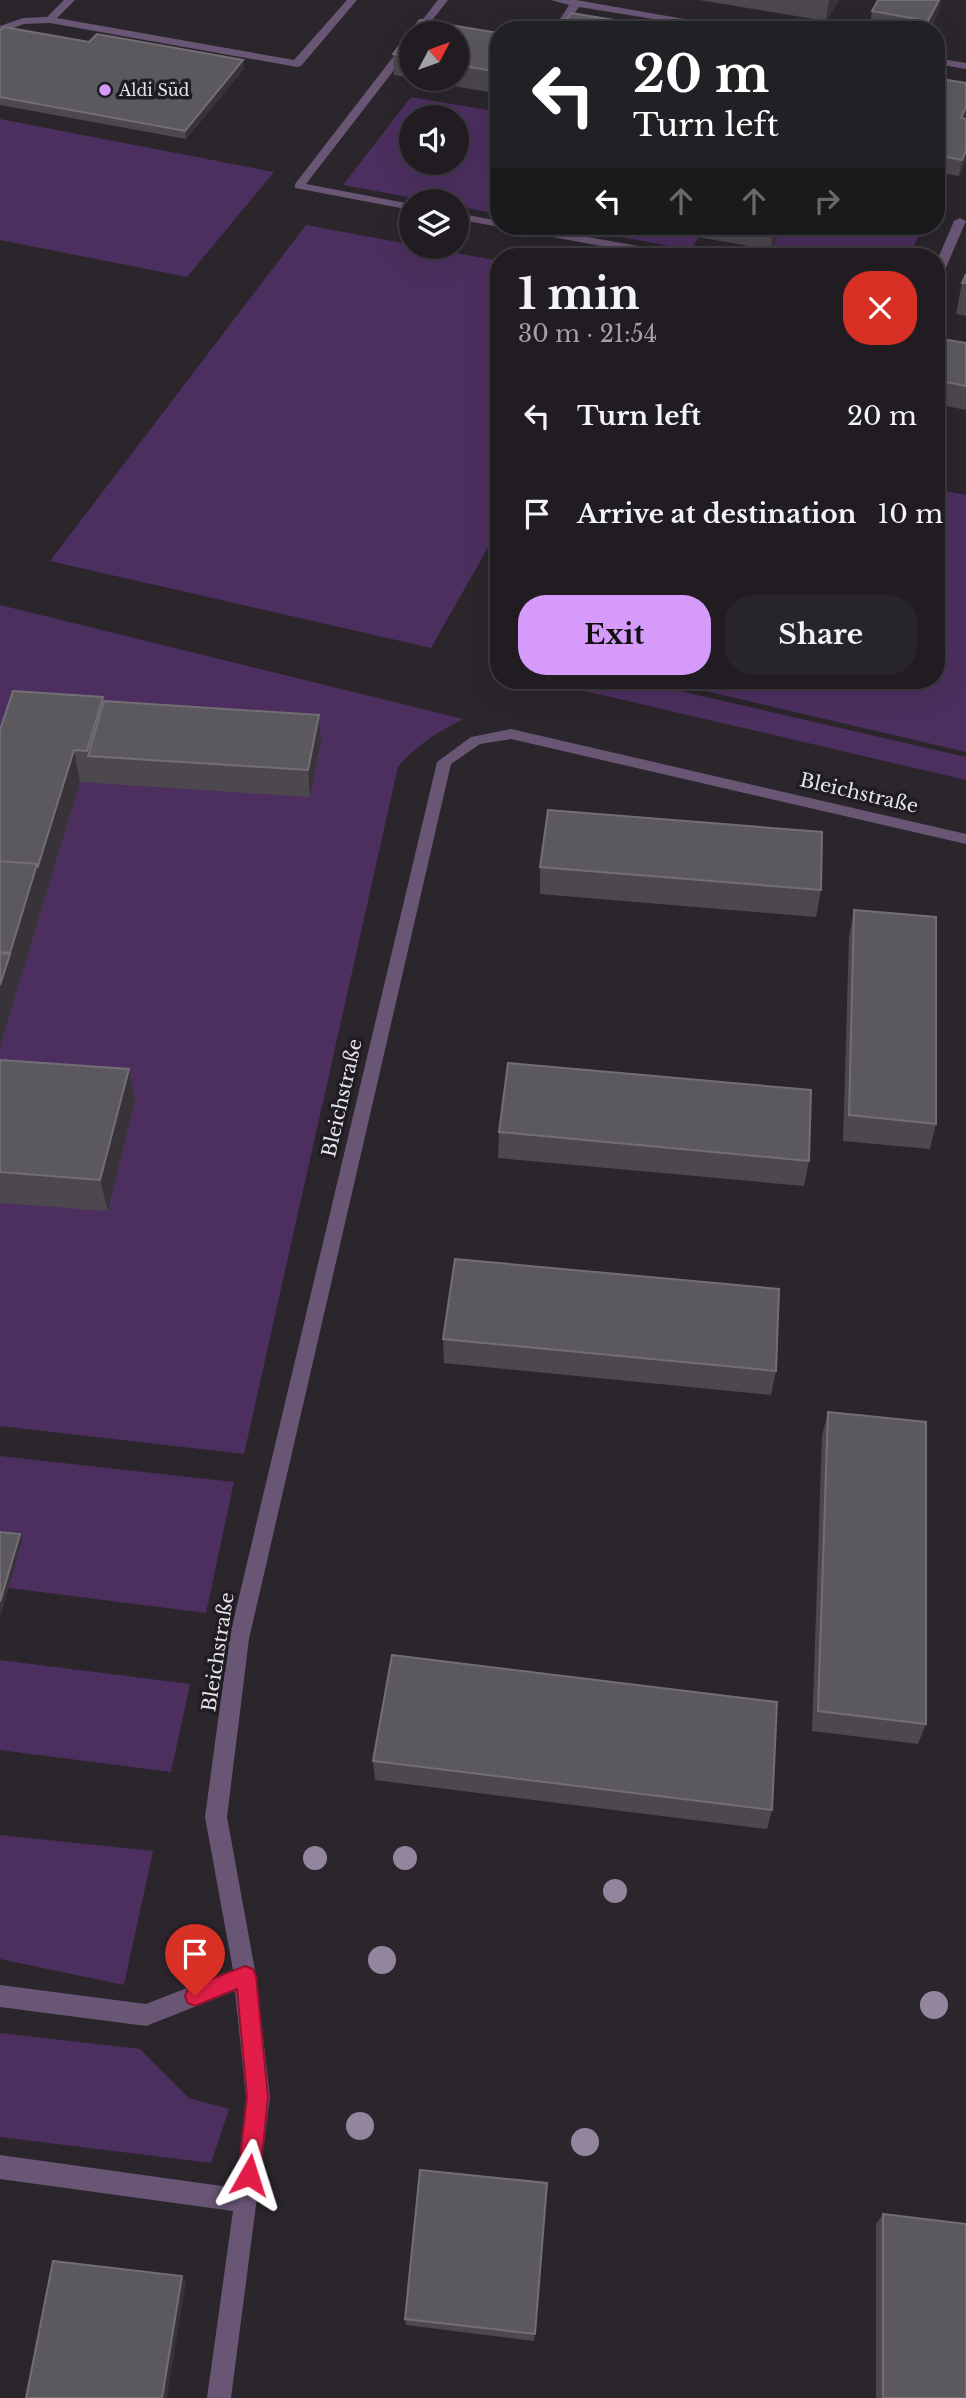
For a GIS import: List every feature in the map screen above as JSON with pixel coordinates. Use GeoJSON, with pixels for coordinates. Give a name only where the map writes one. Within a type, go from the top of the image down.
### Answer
{"type":"FeatureCollection","features":[{"type":"Feature","properties":{"kind":"street"},"geometry":{"type":"LineString","coordinates":[[50,20],[69,0]]}},
{"type":"Feature","properties":{"kind":"street"},"geometry":{"type":"LineString","coordinates":[[0,30],[23,21],[50,20],[297,64],[352,0]]}},
{"type":"Feature","properties":{"kind":"street"},"geometry":{"type":"LineString","coordinates":[[426,21],[443,0]]}},
{"type":"Feature","properties":{"kind":"street"},"geometry":{"type":"LineString","coordinates":[[556,0],[687,21]]}},
{"type":"Feature","properties":{"kind":"street"},"geometry":{"type":"LineString","coordinates":[[564,21],[576,3]]}},
{"type":"Feature","properties":{"kind":"street"},"geometry":{"type":"LineString","coordinates":[[399,57],[299,186],[399,205]]}},
{"type":"Feature","properties":{"kind":"street"},"geometry":{"type":"LineString","coordinates":[[945,62],[966,66]]}},
{"type":"Feature","properties":{"kind":"street"},"geometry":{"type":"LineString","coordinates":[[469,218],[490,222]]}},
{"type":"Feature","properties":{"kind":"street"},"geometry":{"type":"LineString","coordinates":[[945,256],[960,221]]}},
{"type":"Feature","properties":{"kind":"street"},"geometry":{"type":"LineString","coordinates":[[558,235],[629,248]]}},
{"type":"Feature","properties":{"kind":"street","name":"Bleichstraße"},"geometry":{"type":"LineString","coordinates":[[219,2398],[258,2097],[245,1976],[216,1817],[239,1639],[425,832],[444,762],[476,740],[511,734],[966,839]]}},
{"type":"Feature","properties":{"kind":"street"},"geometry":{"type":"LineString","coordinates":[[0,1996],[146,2015],[245,1976]]}},
{"type":"Feature","properties":{"kind":"street"},"geometry":{"type":"LineString","coordinates":[[0,2167],[246,2202]]}},
{"type":"Feature","properties":{"kind":"shaded area"},"geometry":{"type":"Polygon","coordinates":[[[411,97],[458,105],[405,105],[411,97]]]}},
{"type":"Feature","properties":{"kind":"shaded area"},"geometry":{"type":"Polygon","coordinates":[[[469,107],[490,110],[490,212],[469,208],[469,189],[399,189],[399,195],[343,185],[399,113],[399,175],[469,175],[469,107]]]}},
{"type":"Feature","properties":{"kind":"shaded area"},"geometry":{"type":"Polygon","coordinates":[[[0,119],[274,172],[187,277],[0,240],[0,119]]]}},
{"type":"Feature","properties":{"kind":"shaded area"},"geometry":{"type":"Polygon","coordinates":[[[306,225],[399,242],[399,259],[469,259],[469,255],[490,259],[490,544],[431,648],[50,561],[306,225]]]}},
{"type":"Feature","properties":{"kind":"shaded area"},"geometry":{"type":"Polygon","coordinates":[[[610,235],[700,235],[692,248],[610,235]]]}},
{"type":"Feature","properties":{"kind":"shaded area"},"geometry":{"type":"Polygon","coordinates":[[[779,235],[919,235],[913,248],[772,248],[779,235]]]}},
{"type":"Feature","properties":{"kind":"shaded area"},"geometry":{"type":"Polygon","coordinates":[[[945,491],[966,495],[966,752],[697,689],[945,689],[945,491]]]}},
{"type":"Feature","properties":{"kind":"shaded area"},"geometry":{"type":"Polygon","coordinates":[[[0,605],[463,719],[428,740],[398,767],[244,1454],[0,1426],[0,605]]]}},
{"type":"Feature","properties":{"kind":"shaded area"},"geometry":{"type":"Polygon","coordinates":[[[576,689],[672,689],[966,757],[966,780],[576,689]]]}},
{"type":"Feature","properties":{"kind":"shaded area"},"geometry":{"type":"Polygon","coordinates":[[[0,1456],[234,1482],[206,1613],[9,1588],[0,1539],[0,1456]]]}},
{"type":"Feature","properties":{"kind":"shaded area"},"geometry":{"type":"Polygon","coordinates":[[[0,1660],[190,1684],[171,1772],[0,1750],[0,1660]]]}},
{"type":"Feature","properties":{"kind":"shaded area"},"geometry":{"type":"Polygon","coordinates":[[[0,1835],[153,1851],[124,1985],[0,1959],[0,1835]]]}},
{"type":"Feature","properties":{"kind":"shaded area"},"geometry":{"type":"Polygon","coordinates":[[[0,2033],[140,2049],[189,2098],[229,2109],[211,2163],[0,2137],[0,2033]]]}},
{"type":"Feature","properties":{"kind":"building"},"geometry":{"type":"Polygon","coordinates":[[[878,0],[939,0],[928,21],[872,11],[878,0]]]}},
{"type":"Feature","properties":{"kind":"building"},"geometry":{"type":"Polygon","coordinates":[[[571,13],[620,21],[565,21],[571,13]]]}},
{"type":"Feature","properties":{"kind":"building"},"geometry":{"type":"Polygon","coordinates":[[[4,27],[89,42],[97,34],[243,60],[185,131],[0,97],[0,31],[4,27]]]}},
{"type":"Feature","properties":{"kind":"building"},"geometry":{"type":"Polygon","coordinates":[[[469,28],[490,32],[490,70],[469,67],[469,28]]]}},
{"type":"Feature","properties":{"kind":"building"},"geometry":{"type":"Polygon","coordinates":[[[945,80],[966,83],[966,107],[961,118],[966,119],[966,151],[962,160],[945,157],[945,80]]]}},
{"type":"Feature","properties":{"kind":"building"},"geometry":{"type":"Polygon","coordinates":[[[945,340],[966,343],[966,386],[945,382],[945,340]]]}},
{"type":"Feature","properties":{"kind":"building"},"geometry":{"type":"Polygon","coordinates":[[[13,691],[103,697],[87,751],[74,750],[38,866],[0,861],[0,730],[13,691]]]}},
{"type":"Feature","properties":{"kind":"building"},"geometry":{"type":"Polygon","coordinates":[[[104,701],[319,715],[308,770],[88,756],[104,701]]]}},
{"type":"Feature","properties":{"kind":"building"},"geometry":{"type":"Polygon","coordinates":[[[548,810],[822,832],[821,890],[540,867],[548,810]]]}},
{"type":"Feature","properties":{"kind":"building"},"geometry":{"type":"Polygon","coordinates":[[[0,861],[37,864],[10,953],[0,952],[0,861]]]}},
{"type":"Feature","properties":{"kind":"building"},"geometry":{"type":"Polygon","coordinates":[[[854,910],[936,917],[936,1124],[849,1115],[854,910]]]}},
{"type":"Feature","properties":{"kind":"building"},"geometry":{"type":"Polygon","coordinates":[[[0,953],[10,954],[0,985],[0,953]]]}},
{"type":"Feature","properties":{"kind":"building"},"geometry":{"type":"Polygon","coordinates":[[[0,1060],[129,1069],[100,1180],[0,1172],[0,1060]]]}},
{"type":"Feature","properties":{"kind":"building"},"geometry":{"type":"Polygon","coordinates":[[[508,1063],[811,1090],[809,1161],[499,1132],[508,1063]]]}},
{"type":"Feature","properties":{"kind":"building"},"geometry":{"type":"Polygon","coordinates":[[[455,1259],[779,1289],[776,1371],[443,1339],[455,1259]]]}},
{"type":"Feature","properties":{"kind":"building"},"geometry":{"type":"Polygon","coordinates":[[[828,1412],[926,1422],[926,1724],[818,1711],[828,1412]]]}},
{"type":"Feature","properties":{"kind":"building"},"geometry":{"type":"Polygon","coordinates":[[[0,1532],[20,1534],[0,1602],[0,1532]]]}},
{"type":"Feature","properties":{"kind":"building"},"geometry":{"type":"Polygon","coordinates":[[[392,1655],[777,1702],[772,1810],[373,1761],[392,1655]]]}},
{"type":"Feature","properties":{"kind":"building"},"geometry":{"type":"Polygon","coordinates":[[[420,2170],[547,2183],[535,2334],[405,2319],[420,2170]]]}},
{"type":"Feature","properties":{"kind":"building"},"geometry":{"type":"Polygon","coordinates":[[[883,2214],[966,2224],[966,2398],[883,2398],[883,2214]]]}},
{"type":"Feature","properties":{"kind":"building"},"geometry":{"type":"Polygon","coordinates":[[[53,2261],[182,2276],[162,2398],[26,2398],[53,2261]]]}},
{"type":"Feature","properties":{"kind":"place","name":"Aldi Süd"},"geometry":{"type":"Point","coordinates":[105,90]}},
{"type":"Feature","properties":{"kind":"route"},"geometry":{"type":"LineString","coordinates":[[195,1996],[245,1976],[258,2097],[249,2175]]}}]}
